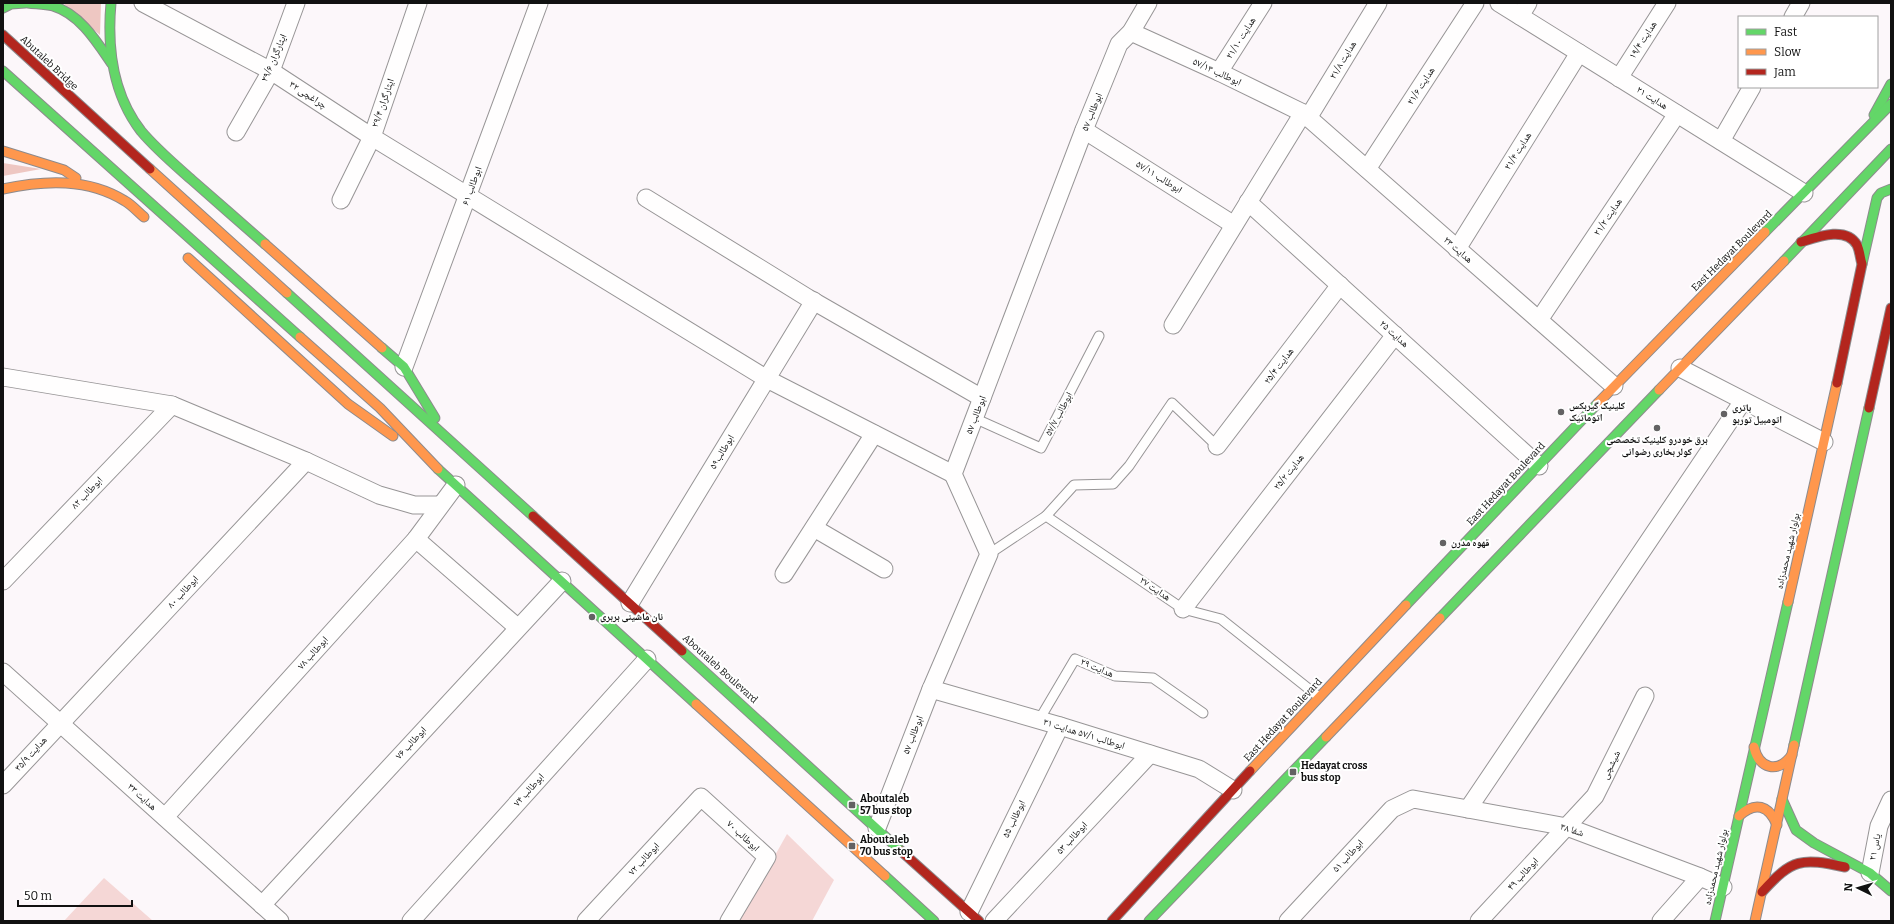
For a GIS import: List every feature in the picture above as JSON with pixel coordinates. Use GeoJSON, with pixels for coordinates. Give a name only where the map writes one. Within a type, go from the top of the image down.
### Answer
{"type":"FeatureCollection","features":[{"type":"Feature","properties":{"kind":"main road"},"geometry":{"type":"LineString","coordinates":[[3,8],[11,4],[27,3],[55,6],[73,18],[93,36],[112,64]]}},
{"type":"Feature","properties":{"kind":"main road"},"geometry":{"type":"LineString","coordinates":[[111,3],[112,64],[122,97],[138,128],[164,155],[404,367],[445,434]]}},
{"type":"Feature","properties":{"kind":"main road","name":"Abutaleb Bridge"},"geometry":{"type":"LineString","coordinates":[[3,35],[391,388],[445,434]]}},
{"type":"Feature","properties":{"kind":"main road"},"geometry":{"type":"LineString","coordinates":[[3,71],[380,408],[426,458],[934,921]]}},
{"type":"Feature","properties":{"kind":"main road"},"geometry":{"type":"LineString","coordinates":[[1864,132],[1891,84]]}},
{"type":"Feature","properties":{"kind":"main road","name":"East Hedayat Boulevard"},"geometry":{"type":"LineString","coordinates":[[1112,921],[1322,694],[1614,386],[1891,104]]}},
{"type":"Feature","properties":{"kind":"main road"},"geometry":{"type":"LineString","coordinates":[[1149,921],[1346,711],[1891,149]]}},
{"type":"Feature","properties":{"kind":"main road"},"geometry":{"type":"LineString","coordinates":[[3,151],[64,170],[84,183],[126,201],[149,222]]}},
{"type":"Feature","properties":{"kind":"main road"},"geometry":{"type":"LineString","coordinates":[[3,189],[18,185],[53,181],[84,183]]}},
{"type":"Feature","properties":{"kind":"main road"},"geometry":{"type":"LineString","coordinates":[[3,192],[18,185]]}},
{"type":"Feature","properties":{"kind":"main road"},"geometry":{"type":"LineString","coordinates":[[1862,264],[1877,198],[1881,193],[1891,189]]}},
{"type":"Feature","properties":{"kind":"main road","name":"بولوار شهید محمدزاده"},"geometry":{"type":"LineString","coordinates":[[1715,921],[1824,442],[1862,264],[1857,244],[1847,237],[1832,234],[1801,242]]}},
{"type":"Feature","properties":{"kind":"main road"},"geometry":{"type":"LineString","coordinates":[[179,249],[348,404],[426,458]]}},
{"type":"Feature","properties":{"kind":"main road"},"geometry":{"type":"LineString","coordinates":[[1755,921],[1891,308]]}},
{"type":"Feature","properties":{"kind":"main road","name":"Aboutaleb Boulevard"},"geometry":{"type":"LineString","coordinates":[[445,434],[974,916]]}},
{"type":"Feature","properties":{"kind":"main road"},"geometry":{"type":"LineString","coordinates":[[1322,694],[1335,700]]}},
{"type":"Feature","properties":{"kind":"main road"},"geometry":{"type":"LineString","coordinates":[[1754,747],[1755,753],[1760,762],[1770,767],[1775,768],[1786,764],[1792,755]]}},
{"type":"Feature","properties":{"kind":"main road"},"geometry":{"type":"LineString","coordinates":[[766,768],[776,768],[802,792],[810,794]]}},
{"type":"Feature","properties":{"kind":"main road"},"geometry":{"type":"LineString","coordinates":[[815,771],[820,782],[819,787]]}},
{"type":"Feature","properties":{"kind":"main road"},"geometry":{"type":"LineString","coordinates":[[1782,799],[1796,830],[1814,843],[1870,873],[1891,891]]}},
{"type":"Feature","properties":{"kind":"main road"},"geometry":{"type":"LineString","coordinates":[[1739,816],[1748,808],[1761,806],[1772,813],[1777,825]]}},
{"type":"Feature","properties":{"kind":"main road"},"geometry":{"type":"LineString","coordinates":[[1762,893],[1782,870],[1799,861],[1818,861],[1870,873]]}},
{"type":"Feature","properties":{"kind":"street","name":"چراغچی ۳۲"},"geometry":{"type":"LineString","coordinates":[[143,3],[271,71],[372,137],[469,195],[767,379],[953,474]]}},
{"type":"Feature","properties":{"kind":"street","name":"ایثارگران ۲۹/۶"},"geometry":{"type":"LineString","coordinates":[[236,132],[271,71],[296,3]]}},
{"type":"Feature","properties":{"kind":"street","name":"ایثارگران ۲۹/۴"},"geometry":{"type":"LineString","coordinates":[[341,200],[372,137],[418,3]]}},
{"type":"Feature","properties":{"kind":"street","name":"ابوطالب ۶۱"},"geometry":{"type":"LineString","coordinates":[[404,367],[539,3]]}},
{"type":"Feature","properties":{"kind":"street","name":"ابوطالب ۵۷"},"geometry":{"type":"LineString","coordinates":[[953,474],[1084,130],[1119,44],[1131,32],[1148,3]]}},
{"type":"Feature","properties":{"kind":"street","name":"هدایت ۲۱/۱۰"},"geometry":{"type":"LineString","coordinates":[[1220,72],[1263,3]]}},
{"type":"Feature","properties":{"kind":"street","name":"هدایت ۲۱/۸"},"geometry":{"type":"LineString","coordinates":[[1174,325],[1248,202],[1378,3]]}},
{"type":"Feature","properties":{"kind":"street","name":"هدایت ۲۱/۶"},"geometry":{"type":"LineString","coordinates":[[1367,169],[1475,3]]}},
{"type":"Feature","properties":{"kind":"street","name":"هدایت ۲۱"},"geometry":{"type":"LineString","coordinates":[[1499,3],[1524,9],[1579,53],[1804,194]]}},
{"type":"Feature","properties":{"kind":"street","name":"هدایت ۱۹/۴"},"geometry":{"type":"LineString","coordinates":[[1619,78],[1667,3]]}},
{"type":"Feature","properties":{"kind":"street"},"geometry":{"type":"LineString","coordinates":[[1794,16],[1801,3]]}},
{"type":"Feature","properties":{"kind":"street","name":"ابوطالب ۵۷/۱۳"},"geometry":{"type":"LineString","coordinates":[[1131,32],[1220,72],[1305,115]]}},
{"type":"Feature","properties":{"kind":"street","name":"هدایت ۲۱/۴"},"geometry":{"type":"LineString","coordinates":[[1458,249],[1579,53]]}},
{"type":"Feature","properties":{"kind":"street"},"geometry":{"type":"LineString","coordinates":[[1721,141],[1751,88]]}},
{"type":"Feature","properties":{"kind":"street","name":"هدایت ۲۱/۲"},"geometry":{"type":"LineString","coordinates":[[1539,320],[1677,114]]}},
{"type":"Feature","properties":{"kind":"street","name":"هدایت ۲۳"},"geometry":{"type":"LineString","coordinates":[[1305,115],[1614,386]]}},
{"type":"Feature","properties":{"kind":"street","name":"ابوطالب ۵۷/۱۱"},"geometry":{"type":"LineString","coordinates":[[1084,130],[1234,225]]}},
{"type":"Feature","properties":{"kind":"street"},"geometry":{"type":"LineString","coordinates":[[646,198],[814,302],[982,398]]}},
{"type":"Feature","properties":{"kind":"street","name":"هدایت ۲۵"},"geometry":{"type":"LineString","coordinates":[[1248,202],[1539,466]]}},
{"type":"Feature","properties":{"kind":"street","name":"هدایت ۲۵/۴"},"geometry":{"type":"LineString","coordinates":[[1217,446],[1340,285]]}},
{"type":"Feature","properties":{"kind":"street","name":"ابوطالب۵۹"},"geometry":{"type":"LineString","coordinates":[[630,603],[814,302]]}},
{"type":"Feature","properties":{"kind":"street","name":"هدایت ۲۵/۲"},"geometry":{"type":"LineString","coordinates":[[1184,609],[1395,335]]}},
{"type":"Feature","properties":{"kind":"street"},"geometry":{"type":"LineString","coordinates":[[1680,368],[1824,442]]}},
{"type":"Feature","properties":{"kind":"street"},"geometry":{"type":"LineString","coordinates":[[3,378],[172,404],[306,461],[379,495],[414,505],[439,505]]}},
{"type":"Feature","properties":{"kind":"street"},"geometry":{"type":"LineString","coordinates":[[1468,809],[1743,401]]}},
{"type":"Feature","properties":{"kind":"street","name":"ابوطالب ۸۲"},"geometry":{"type":"LineString","coordinates":[[3,581],[172,404]]}},
{"type":"Feature","properties":{"kind":"street"},"geometry":{"type":"LineString","coordinates":[[784,574],[874,434]]}},
{"type":"Feature","properties":{"kind":"street","name":"ابوطالب ۸۰"},"geometry":{"type":"LineString","coordinates":[[60,723],[306,461]]}},
{"type":"Feature","properties":{"kind":"street"},"geometry":{"type":"LineString","coordinates":[[953,474],[989,554]]}},
{"type":"Feature","properties":{"kind":"street","name":"ابوطالب ۷۸"},"geometry":{"type":"LineString","coordinates":[[164,817],[416,539],[439,505],[456,485]]}},
{"type":"Feature","properties":{"kind":"street"},"geometry":{"type":"LineString","coordinates":[[814,528],[884,569]]}},
{"type":"Feature","properties":{"kind":"street"},"geometry":{"type":"LineString","coordinates":[[416,539],[517,628]]}},
{"type":"Feature","properties":{"kind":"street","name":"ابوطالب ۵۷"},"geometry":{"type":"LineString","coordinates":[[878,828],[931,689],[989,554]]}},
{"type":"Feature","properties":{"kind":"street","name":"ابوطالب ۷۶"},"geometry":{"type":"LineString","coordinates":[[262,905],[562,581]]}},
{"type":"Feature","properties":{"kind":"street","name":"ابوطالب ۷۴"},"geometry":{"type":"LineString","coordinates":[[411,921],[647,659]]}},
{"type":"Feature","properties":{"kind":"street","name":"هدایت ۳۳"},"geometry":{"type":"LineString","coordinates":[[3,672],[280,921]]}},
{"type":"Feature","properties":{"kind":"street","name":"ابوطالب ۵۷/۱ هدایت ۳۱"},"geometry":{"type":"LineString","coordinates":[[931,689],[1060,726],[1199,769],[1233,790]]}},
{"type":"Feature","properties":{"kind":"street","name":"شیشچی"},"geometry":{"type":"LineString","coordinates":[[1567,827],[1595,796],[1645,696]]}},
{"type":"Feature","properties":{"kind":"street","name":"هدایت ۳۵/۹"},"geometry":{"type":"LineString","coordinates":[[3,785],[60,723]]}},
{"type":"Feature","properties":{"kind":"street","name":"ابوطالب ۵۵"},"geometry":{"type":"LineString","coordinates":[[974,916],[1060,726]]}},
{"type":"Feature","properties":{"kind":"street","name":"ابوطالب ۵۳"},"geometry":{"type":"LineString","coordinates":[[994,921],[1150,754]]}},
{"type":"Feature","properties":{"kind":"street","name":"ابوطالب ۷۲"},"geometry":{"type":"LineString","coordinates":[[586,921],[701,797]]}},
{"type":"Feature","properties":{"kind":"street","name":"ابوطالب ۷۰"},"geometry":{"type":"LineString","coordinates":[[701,797],[766,858],[729,921]]}},
{"type":"Feature","properties":{"kind":"street","name":"شفا ۳۸"},"geometry":{"type":"LineString","coordinates":[[1413,799],[1567,827],[1723,887]]}},
{"type":"Feature","properties":{"kind":"street","name":"ابوطالب ۵۱"},"geometry":{"type":"LineString","coordinates":[[1288,921],[1392,809],[1413,799]]}},
{"type":"Feature","properties":{"kind":"street","name":"یاس ۲۱"},"geometry":{"type":"LineString","coordinates":[[1870,873],[1879,826],[1891,800]]}},
{"type":"Feature","properties":{"kind":"street","name":"ابوطالب ۴۹"},"geometry":{"type":"LineString","coordinates":[[1479,921],[1567,827]]}},
{"type":"Feature","properties":{"kind":"street"},"geometry":{"type":"LineString","coordinates":[[1661,921],[1700,877]]}},
{"type":"Feature","properties":{"kind":"lane","name":"ابوطالب ۵۷/۷"},"geometry":{"type":"LineString","coordinates":[[974,418],[1041,448],[1099,336]]}},
{"type":"Feature","properties":{"kind":"lane"},"geometry":{"type":"LineString","coordinates":[[989,554],[1046,516],[1074,485],[1113,484],[1129,466],[1172,404],[1217,446]]}},
{"type":"Feature","properties":{"kind":"lane","name":"هدایت ۲۷"},"geometry":{"type":"LineString","coordinates":[[1046,516],[1184,609],[1221,619],[1322,694]]}},
{"type":"Feature","properties":{"kind":"lane","name":"هدایت ۲۹"},"geometry":{"type":"LineString","coordinates":[[1039,720],[1075,659],[1114,676],[1153,678],[1203,712]]}},
{"type":"Feature","properties":{"kind":"shaded area"},"geometry":{"type":"Polygon","coordinates":[[[63,3],[101,3],[100,35],[63,3]]]}},
{"type":"Feature","properties":{"kind":"shaded area"},"geometry":{"type":"Polygon","coordinates":[[[3,163],[41,169],[3,176],[3,163]]]}},
{"type":"Feature","properties":{"kind":"shaded area"},"geometry":{"type":"Polygon","coordinates":[[[787,834],[834,880],[812,921],[738,921],[787,834]]]}},
{"type":"Feature","properties":{"kind":"shaded area"},"geometry":{"type":"Polygon","coordinates":[[[104,878],[153,921],[64,921],[104,878]]]}},
{"type":"Feature","properties":{"kind":"traffic: fast"},"geometry":{"type":"LineString","coordinates":[[3,8],[11,4],[25,3]]}},
{"type":"Feature","properties":{"kind":"traffic: fast"},"geometry":{"type":"LineString","coordinates":[[28,3],[53,6],[72,15],[87,30],[112,64]]}},
{"type":"Feature","properties":{"kind":"traffic: fast"},"geometry":{"type":"LineString","coordinates":[[111,3],[110,36],[114,70],[124,102],[132,117],[141,131],[159,150],[265,244]]}},
{"type":"Feature","properties":{"kind":"traffic: fast"},"geometry":{"type":"LineString","coordinates":[[3,71],[300,337]]}},
{"type":"Feature","properties":{"kind":"traffic: fast"},"geometry":{"type":"LineString","coordinates":[[1874,115],[1891,84]]}},
{"type":"Feature","properties":{"kind":"traffic: fast"},"geometry":{"type":"LineString","coordinates":[[1765,232],[1891,104]]}},
{"type":"Feature","properties":{"kind":"traffic: fast"},"geometry":{"type":"LineString","coordinates":[[1784,261],[1891,149]]}},
{"type":"Feature","properties":{"kind":"traffic: fast"},"geometry":{"type":"LineString","coordinates":[[1862,264],[1877,198],[1881,193],[1891,189]]}},
{"type":"Feature","properties":{"kind":"traffic: fast"},"geometry":{"type":"LineString","coordinates":[[287,293],[533,516]]}},
{"type":"Feature","properties":{"kind":"traffic: fast"},"geometry":{"type":"LineString","coordinates":[[382,348],[404,367],[435,418]]}},
{"type":"Feature","properties":{"kind":"traffic: fast"},"geometry":{"type":"LineString","coordinates":[[1440,618],[1659,390]]}},
{"type":"Feature","properties":{"kind":"traffic: fast"},"geometry":{"type":"LineString","coordinates":[[1406,605],[1598,403]]}},
{"type":"Feature","properties":{"kind":"traffic: fast"},"geometry":{"type":"LineString","coordinates":[[1794,745],[1869,408]]}},
{"type":"Feature","properties":{"kind":"traffic: fast"},"geometry":{"type":"LineString","coordinates":[[438,469],[696,704]]}},
{"type":"Feature","properties":{"kind":"traffic: fast"},"geometry":{"type":"LineString","coordinates":[[1715,921],[1788,602]]}},
{"type":"Feature","properties":{"kind":"traffic: fast"},"geometry":{"type":"LineString","coordinates":[[682,651],[901,851]]}},
{"type":"Feature","properties":{"kind":"traffic: fast"},"geometry":{"type":"LineString","coordinates":[[1149,921],[1326,737]]}},
{"type":"Feature","properties":{"kind":"traffic: fast"},"geometry":{"type":"LineString","coordinates":[[1782,799],[1796,830],[1814,843],[1870,873],[1891,891]]}},
{"type":"Feature","properties":{"kind":"traffic: fast"},"geometry":{"type":"LineString","coordinates":[[885,876],[934,921]]}},
{"type":"Feature","properties":{"kind":"traffic: slow"},"geometry":{"type":"LineString","coordinates":[[3,151],[64,170],[76,178]]}},
{"type":"Feature","properties":{"kind":"traffic: slow"},"geometry":{"type":"LineString","coordinates":[[150,169],[287,293]]}},
{"type":"Feature","properties":{"kind":"traffic: slow"},"geometry":{"type":"LineString","coordinates":[[3,189],[50,183],[81,185],[96,188],[111,194],[128,203],[144,217]]}},
{"type":"Feature","properties":{"kind":"traffic: slow"},"geometry":{"type":"LineString","coordinates":[[1598,403],[1765,232]]}},
{"type":"Feature","properties":{"kind":"traffic: slow"},"geometry":{"type":"LineString","coordinates":[[265,244],[382,348]]}},
{"type":"Feature","properties":{"kind":"traffic: slow"},"geometry":{"type":"LineString","coordinates":[[188,258],[348,404],[393,436]]}},
{"type":"Feature","properties":{"kind":"traffic: slow"},"geometry":{"type":"LineString","coordinates":[[1659,390],[1784,261]]}},
{"type":"Feature","properties":{"kind":"traffic: slow"},"geometry":{"type":"LineString","coordinates":[[300,337],[380,408],[438,469]]}},
{"type":"Feature","properties":{"kind":"traffic: slow"},"geometry":{"type":"LineString","coordinates":[[1788,602],[1837,383]]}},
{"type":"Feature","properties":{"kind":"traffic: slow"},"geometry":{"type":"LineString","coordinates":[[1250,771],[1406,605]]}},
{"type":"Feature","properties":{"kind":"traffic: slow"},"geometry":{"type":"LineString","coordinates":[[1326,737],[1440,618]]}},
{"type":"Feature","properties":{"kind":"traffic: slow"},"geometry":{"type":"LineString","coordinates":[[696,704],[885,876]]}},
{"type":"Feature","properties":{"kind":"traffic: slow"},"geometry":{"type":"LineString","coordinates":[[1755,921],[1794,745]]}},
{"type":"Feature","properties":{"kind":"traffic: slow"},"geometry":{"type":"LineString","coordinates":[[1754,747],[1760,760],[1770,766],[1775,767],[1781,765],[1792,755]]}},
{"type":"Feature","properties":{"kind":"traffic: slow"},"geometry":{"type":"LineString","coordinates":[[1739,816],[1751,808],[1761,807],[1770,813],[1777,825]]}},
{"type":"Feature","properties":{"kind":"traffic: jam"},"geometry":{"type":"LineString","coordinates":[[3,35],[150,169]]}},
{"type":"Feature","properties":{"kind":"traffic: jam"},"geometry":{"type":"LineString","coordinates":[[1801,242],[1831,234],[1839,234],[1852,239],[1859,250],[1862,264],[1837,383]]}},
{"type":"Feature","properties":{"kind":"traffic: jam"},"geometry":{"type":"LineString","coordinates":[[1869,408],[1891,308]]}},
{"type":"Feature","properties":{"kind":"traffic: jam"},"geometry":{"type":"LineString","coordinates":[[533,516],[682,651]]}},
{"type":"Feature","properties":{"kind":"traffic: jam"},"geometry":{"type":"LineString","coordinates":[[1112,921],[1250,771]]}},
{"type":"Feature","properties":{"kind":"traffic: jam"},"geometry":{"type":"LineString","coordinates":[[901,851],[979,921]]}},
{"type":"Feature","properties":{"kind":"traffic: jam"},"geometry":{"type":"LineString","coordinates":[[1762,892],[1782,872],[1799,863],[1818,862],[1845,867]]}},
{"type":"Feature","properties":{"kind":"place","name":"کلینیک گیربکس اتوماتیک"},"geometry":{"type":"Point","coordinates":[1561,412]}},
{"type":"Feature","properties":{"kind":"place","name":"باتری اتومبیل توربو"},"geometry":{"type":"Point","coordinates":[1724,414]}},
{"type":"Feature","properties":{"kind":"place","name":"برق خودرو کلینیک تخصصی کولر بخاری رضوانی"},"geometry":{"type":"Point","coordinates":[1657,428]}},
{"type":"Feature","properties":{"kind":"place","name":"قهوه مدرن"},"geometry":{"type":"Point","coordinates":[1443,543]}},
{"type":"Feature","properties":{"kind":"place","name":"نان ماشینی بربری"},"geometry":{"type":"Point","coordinates":[592,617]}},
{"type":"Feature","properties":{"kind":"place","name":"Hedayat cross bus stop"},"geometry":{"type":"Point","coordinates":[1293,772]}},
{"type":"Feature","properties":{"kind":"place","name":"Aboutaleb 57 bus stop"},"geometry":{"type":"Point","coordinates":[852,805]}},
{"type":"Feature","properties":{"kind":"place","name":"Aboutaleb 70 bus stop"},"geometry":{"type":"Point","coordinates":[852,846]}}]}
